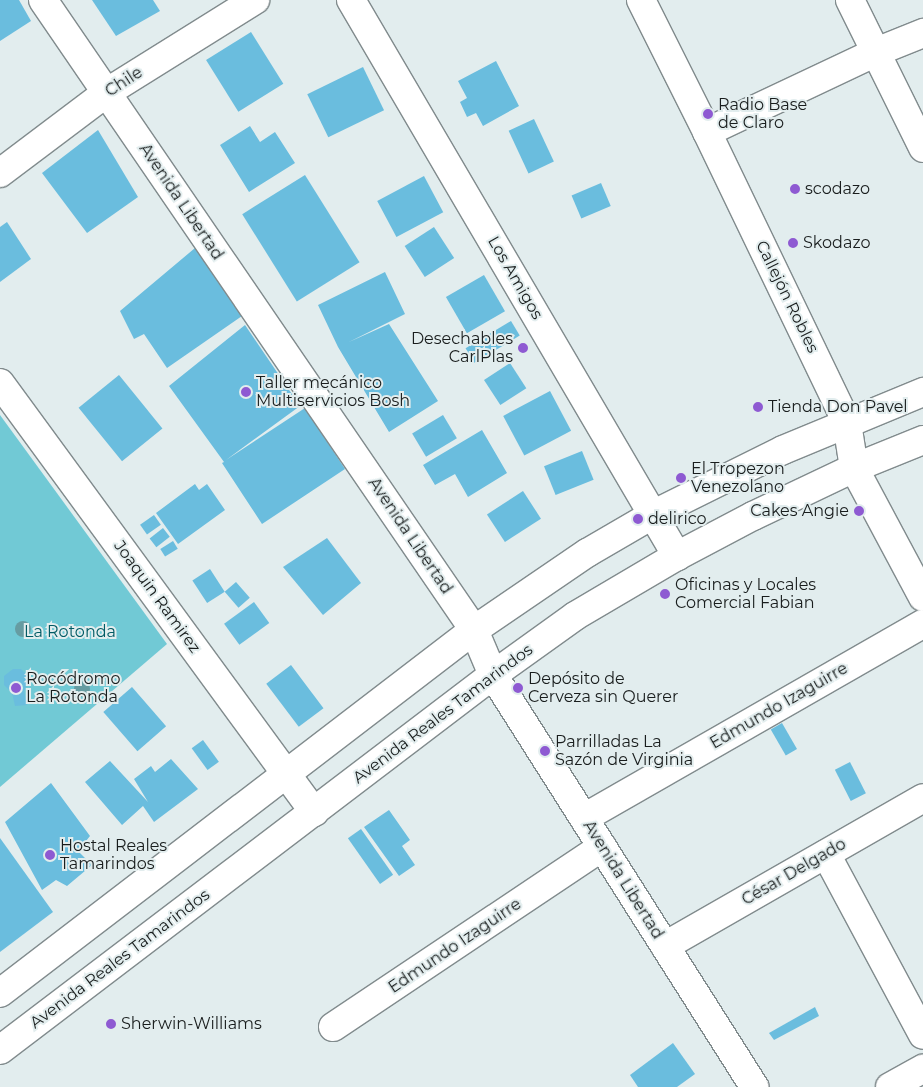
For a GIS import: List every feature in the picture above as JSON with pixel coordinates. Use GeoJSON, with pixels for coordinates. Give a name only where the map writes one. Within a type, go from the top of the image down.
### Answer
{"type":"FeatureCollection","features":[{"type":"Feature","properties":{"kind":"street","name":"Avenida Libertad"},"geometry":{"type":"LineString","coordinates":[[43,0],[474,630],[493,675],[754,1087]]}},
{"type":"Feature","properties":{"kind":"street","name":"Chile"},"geometry":{"type":"LineString","coordinates":[[0,172],[106,93],[254,0]]}},
{"type":"Feature","properties":{"kind":"street","name":"Los Amigos"},"geometry":{"type":"LineString","coordinates":[[351,0],[677,556]]}},
{"type":"Feature","properties":{"kind":"street","name":"Callejón Robles"},"geometry":{"type":"LineString","coordinates":[[641,0],[708,132],[847,422],[854,468],[923,597]]}},
{"type":"Feature","properties":{"kind":"street"},"geometry":{"type":"LineString","coordinates":[[850,0],[923,148]]}},
{"type":"Feature","properties":{"kind":"street"},"geometry":{"type":"LineString","coordinates":[[708,132],[876,52],[923,33]]}},
{"type":"Feature","properties":{"kind":"street","name":"Joaquin Ramirez"},"geometry":{"type":"LineString","coordinates":[[0,383],[314,812]]}},
{"type":"Feature","properties":{"kind":"street"},"geometry":{"type":"LineString","coordinates":[[0,993],[474,630],[587,553],[654,514],[783,450],[923,392]]}},
{"type":"Feature","properties":{"kind":"street","name":"Avenida Reales Tamarindos"},"geometry":{"type":"LineString","coordinates":[[0,1050],[493,675],[575,616],[677,556],[854,468],[923,440]]}},
{"type":"Feature","properties":{"kind":"street","name":"Edmundo Izaguirre"},"geometry":{"type":"LineString","coordinates":[[584,818],[923,624]]}},
{"type":"Feature","properties":{"kind":"street","name":"César Delgado"},"geometry":{"type":"LineString","coordinates":[[665,946],[923,798]]}},
{"type":"Feature","properties":{"kind":"street","name":"Edmundo Izaguirre"},"geometry":{"type":"LineString","coordinates":[[333,1028],[602,847]]}},
{"type":"Feature","properties":{"kind":"street"},"geometry":{"type":"LineString","coordinates":[[826,854],[923,1035]]}},
{"type":"Feature","properties":{"kind":"street"},"geometry":{"type":"LineString","coordinates":[[890,1087],[923,1069]]}},
{"type":"Feature","properties":{"kind":"green space","name":"La Rotonda"},"geometry":{"type":"Polygon","coordinates":[[[0,415],[167,644],[0,787],[0,415]]]}},
{"type":"Feature","properties":{"kind":"building"},"geometry":{"type":"Polygon","coordinates":[[[0,0],[19,0],[31,21],[0,41],[0,0]]]}},
{"type":"Feature","properties":{"kind":"building"},"geometry":{"type":"Polygon","coordinates":[[[92,0],[153,0],[160,11],[116,36],[92,0]]]}},
{"type":"Feature","properties":{"kind":"building"},"geometry":{"type":"Polygon","coordinates":[[[251,32],[283,84],[238,112],[206,60],[251,32]]]}},
{"type":"Feature","properties":{"kind":"building"},"geometry":{"type":"Polygon","coordinates":[[[496,61],[519,106],[483,126],[476,113],[467,117],[460,102],[467,98],[458,81],[496,61]]]}},
{"type":"Feature","properties":{"kind":"building"},"geometry":{"type":"Polygon","coordinates":[[[363,67],[384,110],[328,137],[307,94],[363,67]]]}},
{"type":"Feature","properties":{"kind":"building"},"geometry":{"type":"Polygon","coordinates":[[[534,119],[554,162],[528,173],[509,131],[534,119]]]}},
{"type":"Feature","properties":{"kind":"building"},"geometry":{"type":"Polygon","coordinates":[[[250,126],[260,142],[275,132],[295,163],[249,192],[220,145],[250,126]]]}},
{"type":"Feature","properties":{"kind":"building"},"geometry":{"type":"Polygon","coordinates":[[[98,130],[138,197],[87,233],[42,173],[98,130]]]}},
{"type":"Feature","properties":{"kind":"building"},"geometry":{"type":"Polygon","coordinates":[[[305,175],[360,262],[297,302],[242,214],[305,175]]]}},
{"type":"Feature","properties":{"kind":"building"},"geometry":{"type":"Polygon","coordinates":[[[424,176],[443,212],[396,237],[377,201],[424,176]]]}},
{"type":"Feature","properties":{"kind":"building"},"geometry":{"type":"Polygon","coordinates":[[[601,183],[611,206],[581,219],[572,196],[601,183]]]}},
{"type":"Feature","properties":{"kind":"building"},"geometry":{"type":"Polygon","coordinates":[[[7,222],[31,259],[0,282],[0,227],[7,222]]]}},
{"type":"Feature","properties":{"kind":"building"},"geometry":{"type":"Polygon","coordinates":[[[434,227],[454,258],[425,277],[405,246],[434,227]]]}},
{"type":"Feature","properties":{"kind":"building"},"geometry":{"type":"Polygon","coordinates":[[[195,248],[242,316],[167,368],[144,334],[134,339],[120,311],[195,248]]]}},
{"type":"Feature","properties":{"kind":"building"},"geometry":{"type":"Polygon","coordinates":[[[385,272],[405,314],[349,342],[389,324],[438,401],[389,432],[338,347],[318,305],[385,272]]]}},
{"type":"Feature","properties":{"kind":"building"},"geometry":{"type":"Polygon","coordinates":[[[484,275],[505,311],[467,333],[446,297],[484,275]]]}},
{"type":"Feature","properties":{"kind":"building"},"geometry":{"type":"Polygon","coordinates":[[[511,321],[520,336],[474,363],[466,348],[511,321]]]}},
{"type":"Feature","properties":{"kind":"building"},"geometry":{"type":"Polygon","coordinates":[[[245,325],[300,406],[226,460],[305,408],[345,469],[262,524],[222,463],[224,462],[169,386],[245,325]]]}},
{"type":"Feature","properties":{"kind":"building"},"geometry":{"type":"Polygon","coordinates":[[[510,363],[526,388],[500,405],[484,380],[510,363]]]}},
{"type":"Feature","properties":{"kind":"building"},"geometry":{"type":"Polygon","coordinates":[[[119,375],[162,429],[122,461],[79,408],[119,375]]]}},
{"type":"Feature","properties":{"kind":"building"},"geometry":{"type":"Polygon","coordinates":[[[550,391],[571,431],[524,456],[503,416],[550,391]]]}},
{"type":"Feature","properties":{"kind":"building"},"geometry":{"type":"Polygon","coordinates":[[[443,415],[457,438],[426,457],[412,434],[443,415]]]}},
{"type":"Feature","properties":{"kind":"building"},"geometry":{"type":"Polygon","coordinates":[[[482,430],[507,473],[468,497],[455,474],[435,485],[423,465],[482,430]]]}},
{"type":"Feature","properties":{"kind":"building"},"geometry":{"type":"Polygon","coordinates":[[[582,451],[594,480],[556,495],[544,466],[582,451]]]}},
{"type":"Feature","properties":{"kind":"building"},"geometry":{"type":"Polygon","coordinates":[[[195,484],[199,490],[207,484],[225,510],[178,544],[156,513],[195,484]]]}},
{"type":"Feature","properties":{"kind":"building"},"geometry":{"type":"Polygon","coordinates":[[[523,491],[541,519],[505,542],[487,514],[523,491]]]}},
{"type":"Feature","properties":{"kind":"building"},"geometry":{"type":"Polygon","coordinates":[[[154,515],[161,525],[147,535],[140,525],[154,515]]]}},
{"type":"Feature","properties":{"kind":"building"},"geometry":{"type":"Polygon","coordinates":[[[163,528],[170,537],[156,547],[150,538],[163,528]]]}},
{"type":"Feature","properties":{"kind":"building"},"geometry":{"type":"Polygon","coordinates":[[[327,538],[361,583],[323,615],[283,567],[327,538]]]}},
{"type":"Feature","properties":{"kind":"building"},"geometry":{"type":"Polygon","coordinates":[[[173,541],[178,549],[165,557],[160,549],[173,541]]]}},
{"type":"Feature","properties":{"kind":"building"},"geometry":{"type":"Polygon","coordinates":[[[210,569],[225,592],[207,603],[192,580],[210,569]]]}},
{"type":"Feature","properties":{"kind":"building"},"geometry":{"type":"Polygon","coordinates":[[[236,582],[250,598],[238,608],[225,592],[236,582]]]}},
{"type":"Feature","properties":{"kind":"building"},"geometry":{"type":"Polygon","coordinates":[[[254,602],[269,623],[239,645],[224,624],[254,602]]]}},
{"type":"Feature","properties":{"kind":"building"},"geometry":{"type":"Polygon","coordinates":[[[291,665],[323,708],[299,727],[266,684],[291,665]]]}},
{"type":"Feature","properties":{"kind":"building","name":"Rocódromo La Rotonda"},"geometry":{"type":"Polygon","coordinates":[[[13,669],[21,669],[27,675],[28,683],[24,691],[27,705],[15,706],[12,693],[4,685],[4,676],[13,669]]]}},
{"type":"Feature","properties":{"kind":"building"},"geometry":{"type":"Polygon","coordinates":[[[132,687],[166,726],[137,751],[103,712],[132,687]]]}},
{"type":"Feature","properties":{"kind":"building"},"geometry":{"type":"Polygon","coordinates":[[[782,723],[797,749],[786,755],[771,730],[782,723]]]}},
{"type":"Feature","properties":{"kind":"building"},"geometry":{"type":"Polygon","coordinates":[[[203,740],[219,762],[208,770],[192,748],[203,740]]]}},
{"type":"Feature","properties":{"kind":"building"},"geometry":{"type":"Polygon","coordinates":[[[171,759],[198,789],[154,822],[143,806],[122,825],[85,782],[110,761],[148,802],[134,779],[151,766],[155,772],[171,759]]]}},
{"type":"Feature","properties":{"kind":"building"},"geometry":{"type":"Polygon","coordinates":[[[850,762],[866,793],[851,801],[835,770],[850,762]]]}},
{"type":"Feature","properties":{"kind":"building"},"geometry":{"type":"Polygon","coordinates":[[[51,783],[90,836],[78,851],[92,865],[67,886],[56,880],[42,890],[5,822],[51,783]]]}},
{"type":"Feature","properties":{"kind":"building"},"geometry":{"type":"Polygon","coordinates":[[[389,810],[410,840],[402,846],[415,865],[399,876],[364,827],[389,810]]]}},
{"type":"Feature","properties":{"kind":"building"},"geometry":{"type":"Polygon","coordinates":[[[361,829],[393,875],[380,884],[348,838],[361,829]]]}},
{"type":"Feature","properties":{"kind":"building"},"geometry":{"type":"Polygon","coordinates":[[[0,838],[53,912],[0,952],[0,838]]]}},
{"type":"Feature","properties":{"kind":"building"},"geometry":{"type":"Polygon","coordinates":[[[815,1007],[819,1016],[774,1040],[769,1033],[815,1007]]]}},
{"type":"Feature","properties":{"kind":"building"},"geometry":{"type":"Polygon","coordinates":[[[673,1043],[695,1074],[677,1087],[638,1087],[630,1075],[673,1043]]]}},
{"type":"Feature","properties":{"kind":"place","name":"Radio Base de Claro"},"geometry":{"type":"Point","coordinates":[708,114]}},
{"type":"Feature","properties":{"kind":"place","name":"scodazo"},"geometry":{"type":"Point","coordinates":[795,189]}},
{"type":"Feature","properties":{"kind":"place","name":"Skodazo"},"geometry":{"type":"Point","coordinates":[793,243]}},
{"type":"Feature","properties":{"kind":"place","name":"Desechables CarlPlas"},"geometry":{"type":"Point","coordinates":[523,348]}},
{"type":"Feature","properties":{"kind":"place","name":"Taller mecánico Multiservicios Bosh"},"geometry":{"type":"Point","coordinates":[246,392]}},
{"type":"Feature","properties":{"kind":"place","name":"Tienda Don Pavel"},"geometry":{"type":"Point","coordinates":[758,407]}},
{"type":"Feature","properties":{"kind":"place","name":"El Tropezon Venezolano"},"geometry":{"type":"Point","coordinates":[681,478]}},
{"type":"Feature","properties":{"kind":"place","name":"Cakes Angie"},"geometry":{"type":"Point","coordinates":[859,511]}},
{"type":"Feature","properties":{"kind":"place","name":"delirico"},"geometry":{"type":"Point","coordinates":[638,519]}},
{"type":"Feature","properties":{"kind":"place","name":"Oficinas y Locales Comercial Fabian"},"geometry":{"type":"Point","coordinates":[665,594]}},
{"type":"Feature","properties":{"kind":"place","name":"Rocódromo La Rotonda"},"geometry":{"type":"Point","coordinates":[16,688]}},
{"type":"Feature","properties":{"kind":"place","name":"Depósito de Cerveza sin Querer"},"geometry":{"type":"Point","coordinates":[518,688]}},
{"type":"Feature","properties":{"kind":"place","name":"Parrilladas La Sazón de Virginia"},"geometry":{"type":"Point","coordinates":[545,751]}},
{"type":"Feature","properties":{"kind":"place","name":"Hostal Reales Tamarindos"},"geometry":{"type":"Point","coordinates":[50,855]}},
{"type":"Feature","properties":{"kind":"place","name":"Sherwin-Williams"},"geometry":{"type":"Point","coordinates":[111,1024]}}]}
